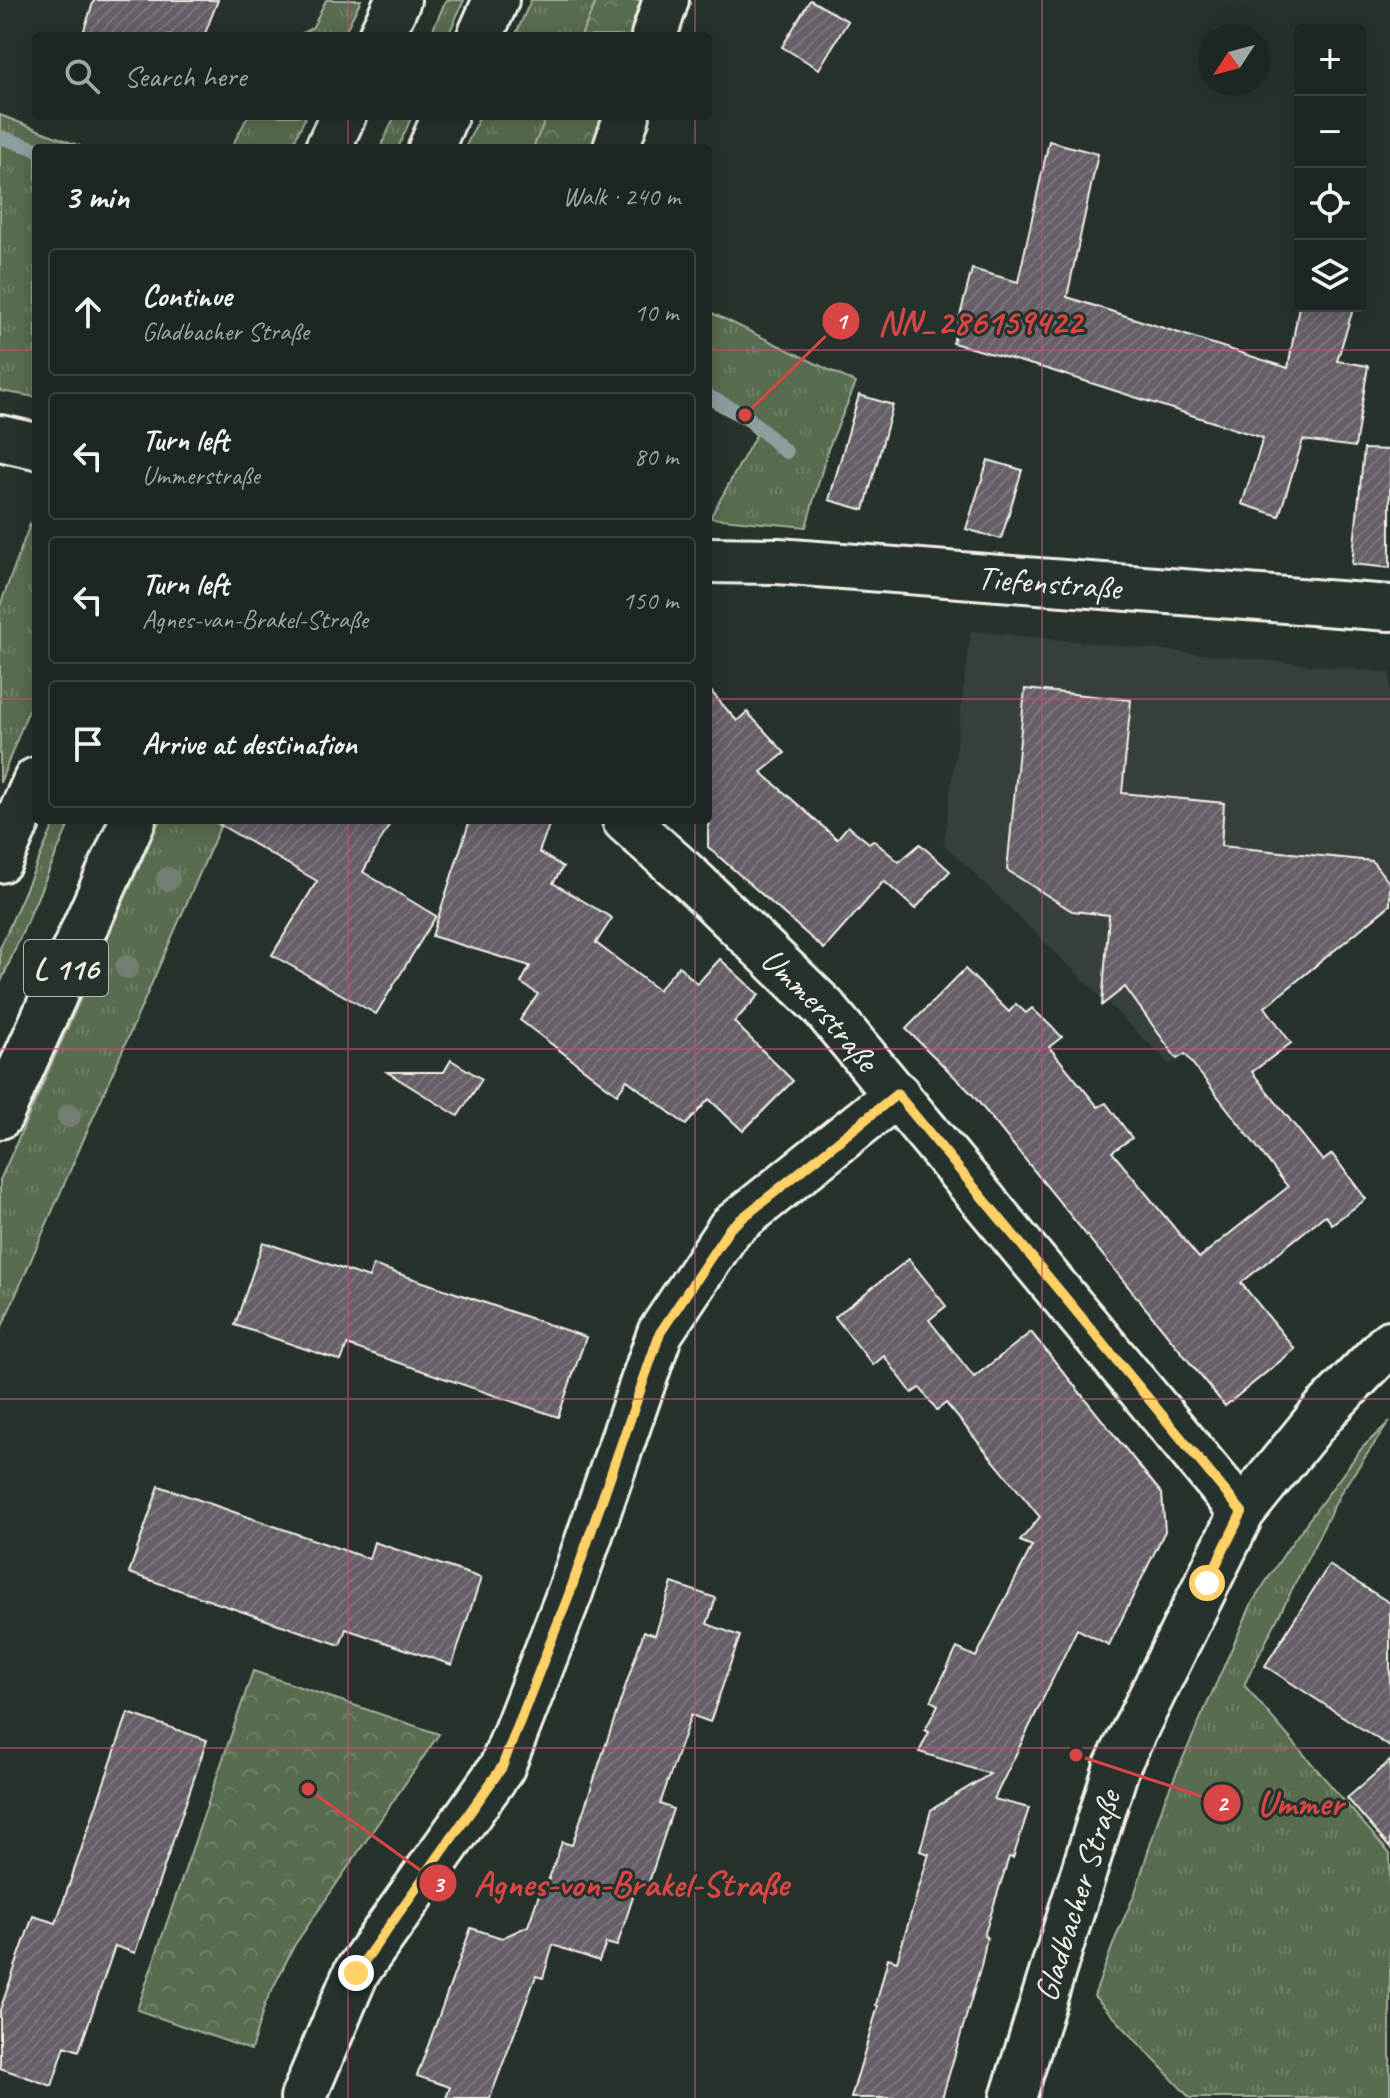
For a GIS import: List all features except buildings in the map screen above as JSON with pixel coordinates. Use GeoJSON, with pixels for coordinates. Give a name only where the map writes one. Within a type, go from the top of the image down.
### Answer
{"type":"FeatureCollection","features":[{"type":"Feature","properties":{"kind":"street"},"geometry":{"type":"LineString","coordinates":[[383,32],[398,0]]}},
{"type":"Feature","properties":{"kind":"street"},"geometry":{"type":"LineString","coordinates":[[482,32],[496,0]]}},
{"type":"Feature","properties":{"kind":"street"},"geometry":{"type":"LineString","coordinates":[[655,32],[666,0]]}},
{"type":"Feature","properties":{"kind":"street"},"geometry":{"type":"LineString","coordinates":[[330,144],[341,120]]}},
{"type":"Feature","properties":{"kind":"street"},"geometry":{"type":"LineString","coordinates":[[433,144],[443,120]]}},
{"type":"Feature","properties":{"kind":"street"},"geometry":{"type":"LineString","coordinates":[[617,144],[626,120]]}},
{"type":"Feature","properties":{"kind":"street"},"geometry":{"type":"LineString","coordinates":[[0,438],[32,445]]}},
{"type":"Feature","properties":{"kind":"street","name":"Tiefenstraße"},"geometry":{"type":"LineString","coordinates":[[712,560],[778,561],[1390,608]]}},
{"type":"Feature","properties":{"kind":"street"},"geometry":{"type":"LineString","coordinates":[[0,860],[32,789]]}},
{"type":"Feature","properties":{"kind":"street","name":"L 116"},"geometry":{"type":"LineString","coordinates":[[0,1116],[131,824]]}},
{"type":"Feature","properties":{"kind":"street","name":"Ummerstraße"},"geometry":{"type":"LineString","coordinates":[[629,824],[824,1008],[1242,1512]]}},
{"type":"Feature","properties":{"kind":"street"},"geometry":{"type":"LineString","coordinates":[[303,2098],[356,1973],[502,1767],[570,1592],[660,1333],[730,1228],[897,1094]]}},
{"type":"Feature","properties":{"kind":"street","name":"Gladbacher Straße"},"geometry":{"type":"LineString","coordinates":[[1013,2098],[1117,1766],[1242,1512],[1325,1410],[1390,1343]]}},
{"type":"Feature","properties":{"kind":"shaded area"},"geometry":{"type":"Polygon","coordinates":[[[971,631],[1390,673],[1390,907],[1266,1007],[1170,1064],[944,844],[971,631]]]}},
{"type":"Feature","properties":{"kind":"green space"},"geometry":{"type":"Polygon","coordinates":[[[326,0],[361,0],[345,32],[304,32],[313,27],[326,0]]]}},
{"type":"Feature","properties":{"kind":"green space"},"geometry":{"type":"Polygon","coordinates":[[[446,0],[464,0],[450,32],[432,32],[446,0]]]}},
{"type":"Feature","properties":{"kind":"green space"},"geometry":{"type":"Polygon","coordinates":[[[531,0],[597,0],[583,32],[517,32],[531,0]]]}},
{"type":"Feature","properties":{"kind":"green space"},"geometry":{"type":"Polygon","coordinates":[[[597,0],[655,0],[643,32],[583,32],[597,0]]]}},
{"type":"Feature","properties":{"kind":"green space"},"geometry":{"type":"Polygon","coordinates":[[[0,115],[75,144],[32,144],[32,396],[0,391],[0,115]]]}},
{"type":"Feature","properties":{"kind":"green space"},"geometry":{"type":"Polygon","coordinates":[[[246,120],[304,120],[293,144],[233,144],[246,120]]]}},
{"type":"Feature","properties":{"kind":"green space"},"geometry":{"type":"Polygon","coordinates":[[[393,120],[410,120],[400,144],[382,144],[393,120]]]}},
{"type":"Feature","properties":{"kind":"green space"},"geometry":{"type":"Polygon","coordinates":[[[478,120],[545,120],[535,144],[467,144],[478,120]]]}},
{"type":"Feature","properties":{"kind":"green space"},"geometry":{"type":"Polygon","coordinates":[[[545,120],[612,120],[604,144],[535,144],[545,120]]]}},
{"type":"Feature","properties":{"kind":"green space"},"geometry":{"type":"Polygon","coordinates":[[[712,313],[856,383],[828,449],[806,527],[712,518],[756,435],[747,426],[712,406],[712,313]]]}},
{"type":"Feature","properties":{"kind":"green space"},"geometry":{"type":"Polygon","coordinates":[[[30,524],[32,701],[0,783],[0,606],[30,524]]]}},
{"type":"Feature","properties":{"kind":"green space"},"geometry":{"type":"Polygon","coordinates":[[[54,824],[69,824],[0,984],[0,948],[54,824]]]}},
{"type":"Feature","properties":{"kind":"green space"},"geometry":{"type":"Polygon","coordinates":[[[158,824],[221,824],[0,1331],[0,1180],[158,824]]]}},
{"type":"Feature","properties":{"kind":"green space"},"geometry":{"type":"Polygon","coordinates":[[[1390,1421],[1341,1492],[1244,1685],[1390,1854],[1390,2098],[1190,2098],[1094,1996],[1134,1896],[1164,1801],[1252,1603],[1288,1548],[1362,1448],[1390,1421]]]}},
{"type":"Feature","properties":{"kind":"green space"},"geometry":{"type":"Polygon","coordinates":[[[253,1671],[439,1734],[294,1946],[265,2004],[251,2050],[137,2010],[253,1671]]]}},
{"type":"Feature","properties":{"kind":"waterway"},"geometry":{"type":"LineString","coordinates":[[0,137],[32,148]]}},
{"type":"Feature","properties":{"kind":"waterway"},"geometry":{"type":"LineString","coordinates":[[712,398],[745,415],[786,452]]}},
{"type":"Feature","properties":{"kind":"place","name":"NN_286159422"},"geometry":{"type":"Point","coordinates":[745,415]}},
{"type":"Feature","properties":{"kind":"place","name":"Ummer"},"geometry":{"type":"Point","coordinates":[1076,1755]}},
{"type":"Feature","properties":{"kind":"place","name":"Agnes-von-Brakel-Straße"},"geometry":{"type":"Point","coordinates":[308,1789]}},
{"type":"Feature","properties":{"kind":"route"},"geometry":{"type":"LineString","coordinates":[[356,1973],[502,1767],[570,1592],[660,1333],[730,1228],[897,1094],[1242,1512],[1207,1583]]}}]}
